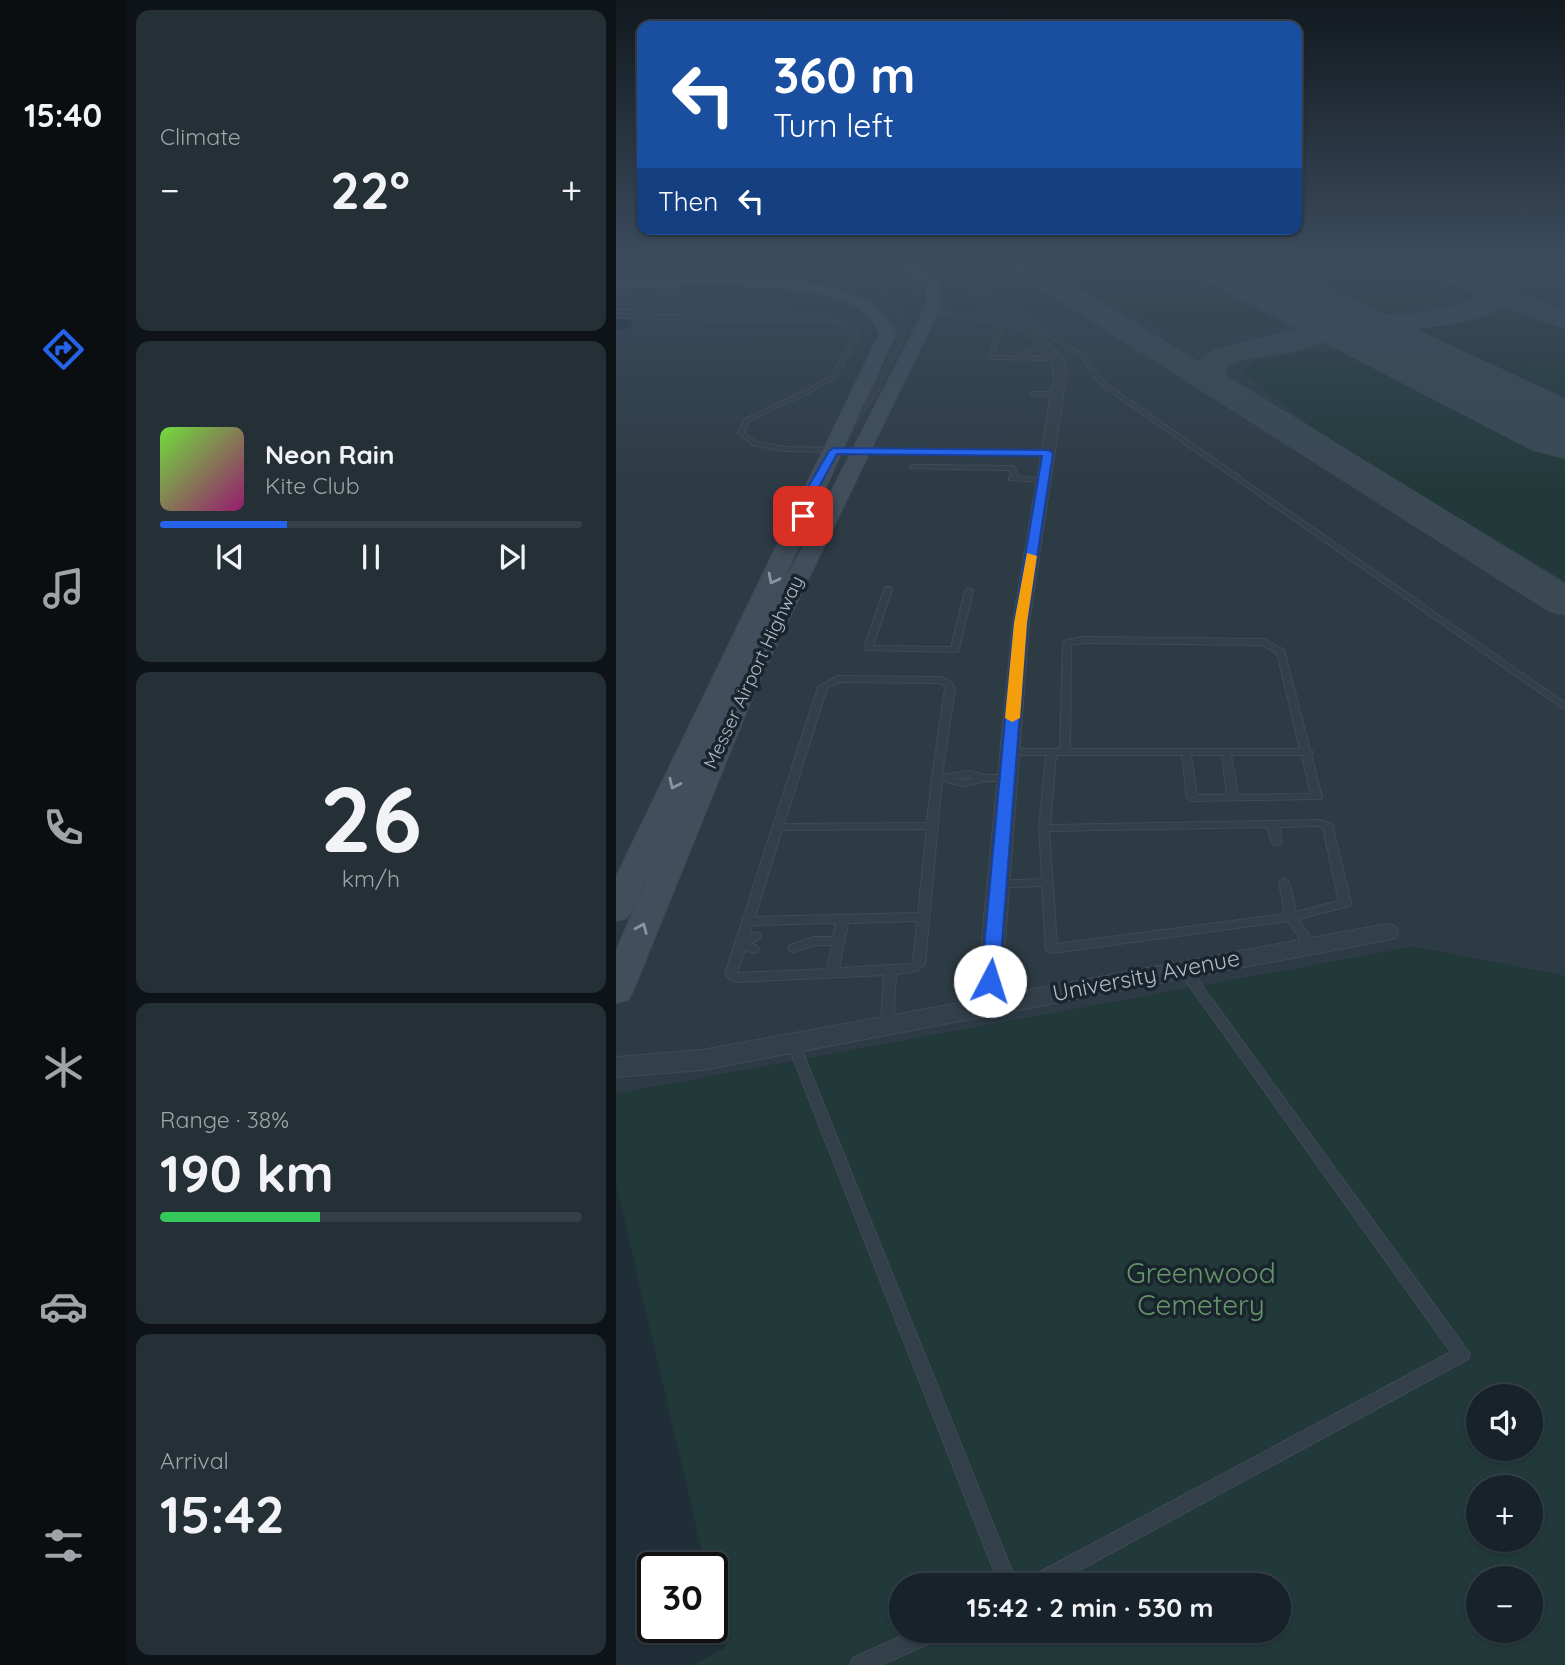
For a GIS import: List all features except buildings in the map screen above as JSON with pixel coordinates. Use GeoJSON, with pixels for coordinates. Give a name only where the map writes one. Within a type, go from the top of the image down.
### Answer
{"type":"FeatureCollection","features":[{"type":"Feature","properties":{"kind":"main road","name":"Messer Airport Highway"},"geometry":{"type":"LineString","coordinates":[[616,991],[846,451],[887,336]]}},
{"type":"Feature","properties":{"kind":"main road","name":"Messer Airport Highway"},"geometry":{"type":"LineString","coordinates":[[616,910],[722,679],[792,543],[814,487],[846,451],[917,336]]}},
{"type":"Feature","properties":{"kind":"street"},"geometry":{"type":"LineString","coordinates":[[988,1005],[1021,623],[1060,377],[1055,358],[1043,342],[1033,336]]}},
{"type":"Feature","properties":{"kind":"street","name":"University Avenue"},"geometry":{"type":"LineString","coordinates":[[616,1068],[702,1060],[1387,932]]}},
{"type":"Feature","properties":{"kind":"lane"},"geometry":{"type":"LineString","coordinates":[[857,336],[834,376],[809,391],[746,419],[741,433],[755,444],[785,449],[1048,453]]}},
{"type":"Feature","properties":{"kind":"lane","name":"Messer Airport Highway"},"geometry":{"type":"LineString","coordinates":[[846,451],[902,336]]}},
{"type":"Feature","properties":{"kind":"lane"},"geometry":{"type":"LineString","coordinates":[[1002,336],[991,358],[1055,358]]}},
{"type":"Feature","properties":{"kind":"lane"},"geometry":{"type":"LineString","coordinates":[[1046,336],[1083,357],[1103,384],[1565,707]]}},
{"type":"Feature","properties":{"kind":"lane"},"geometry":{"type":"LineString","coordinates":[[1012,358],[1043,342]]}},
{"type":"Feature","properties":{"kind":"lane"},"geometry":{"type":"LineString","coordinates":[[1033,394],[1057,394]]}},
{"type":"Feature","properties":{"kind":"lane"},"geometry":{"type":"LineString","coordinates":[[912,467],[1012,468],[1014,479],[1044,480]]}},
{"type":"Feature","properties":{"kind":"lane"},"geometry":{"type":"LineString","coordinates":[[888,589],[868,648],[955,650],[969,591]]}},
{"type":"Feature","properties":{"kind":"lane"},"geometry":{"type":"LineString","coordinates":[[1065,752],[1067,643],[1083,640],[1265,642],[1280,652],[1308,752],[1317,797],[1192,798],[1186,752]]}},
{"type":"Feature","properties":{"kind":"lane"},"geometry":{"type":"LineString","coordinates":[[864,679],[947,682],[950,688],[942,778],[932,826],[919,964],[913,968],[890,970],[736,978],[731,974],[823,687],[829,681],[864,679]]}},
{"type":"Feature","properties":{"kind":"lane"},"geometry":{"type":"LineString","coordinates":[[1009,752],[1308,752]]}},
{"type":"Feature","properties":{"kind":"lane"},"geometry":{"type":"LineString","coordinates":[[1044,828],[1320,823],[1328,826],[1345,903],[1291,917],[1052,949],[1044,828],[1051,752]]}},
{"type":"Feature","properties":{"kind":"lane"},"geometry":{"type":"LineString","coordinates":[[1226,752],[1233,798]]}},
{"type":"Feature","properties":{"kind":"lane"},"geometry":{"type":"LineString","coordinates":[[942,778],[956,784],[974,783],[985,778],[1007,778]]}},
{"type":"Feature","properties":{"kind":"lane"},"geometry":{"type":"LineString","coordinates":[[1217,785],[1231,784]]}},
{"type":"Feature","properties":{"kind":"lane"},"geometry":{"type":"LineString","coordinates":[[1273,824],[1277,843]]}},
{"type":"Feature","properties":{"kind":"lane"},"geometry":{"type":"LineString","coordinates":[[779,827],[932,826]]}},
{"type":"Feature","properties":{"kind":"lane"},"geometry":{"type":"LineString","coordinates":[[1284,882],[1291,917],[1310,945]]}},
{"type":"Feature","properties":{"kind":"lane"},"geometry":{"type":"LineString","coordinates":[[998,885],[1046,883]]}},
{"type":"Feature","properties":{"kind":"lane"},"geometry":{"type":"LineString","coordinates":[[748,921],[923,917]]}},
{"type":"Feature","properties":{"kind":"lane"},"geometry":{"type":"LineString","coordinates":[[832,973],[843,918]]}},
{"type":"Feature","properties":{"kind":"lane"},"geometry":{"type":"LineString","coordinates":[[797,934],[814,941]]}},
{"type":"Feature","properties":{"kind":"lane"},"geometry":{"type":"LineString","coordinates":[[794,947],[814,941],[839,941]]}},
{"type":"Feature","properties":{"kind":"lane"},"geometry":{"type":"LineString","coordinates":[[740,943],[754,942]]}},
{"type":"Feature","properties":{"kind":"lane"},"geometry":{"type":"LineString","coordinates":[[1055,1573],[1462,1354],[1183,968]]}},
{"type":"Feature","properties":{"kind":"lane"},"geometry":{"type":"LineString","coordinates":[[887,1025],[890,970]]}},
{"type":"Feature","properties":{"kind":"lane"},"geometry":{"type":"LineString","coordinates":[[793,1043],[1004,1573]]}},
{"type":"Feature","properties":{"kind":"lane"},"geometry":{"type":"LineString","coordinates":[[860,1665],[908,1643]]}},
{"type":"Feature","properties":{"kind":"shaded area"},"geometry":{"type":"Polygon","coordinates":[[[616,336],[1565,336],[1565,976],[1413,947],[616,1094],[616,336]]]}},
{"type":"Feature","properties":{"kind":"green space"},"geometry":{"type":"Polygon","coordinates":[[[1177,336],[1240,336],[1216,340],[1177,336]]]}},
{"type":"Feature","properties":{"kind":"green space"},"geometry":{"type":"Polygon","coordinates":[[[1565,336],[1565,408],[1416,337],[1565,336]]]}},
{"type":"Feature","properties":{"kind":"green space"},"geometry":{"type":"Polygon","coordinates":[[[1308,351],[1341,351],[1365,356],[1565,458],[1565,581],[1325,438],[1244,373],[1255,362],[1308,351]]]}},
{"type":"Feature","properties":{"kind":"green space","name":"Greenwood Cemetery"},"geometry":{"type":"Polygon","coordinates":[[[1413,947],[1565,976],[1565,1665],[693,1665],[725,1648],[724,1643],[728,1643],[728,1552],[702,1552],[616,1184],[616,1094],[1413,947]]]}},
{"type":"Feature","properties":{"kind":"taxiway"},"geometry":{"type":"LineString","coordinates":[[1135,336],[1218,387]]}},
{"type":"Feature","properties":{"kind":"taxiway"},"geometry":{"type":"LineString","coordinates":[[1218,387],[1209,376],[1213,362],[1240,351],[1283,344],[1308,336]]}},
{"type":"Feature","properties":{"kind":"taxiway"},"geometry":{"type":"LineString","coordinates":[[1218,387],[1565,602]]}},
{"type":"Feature","properties":{"kind":"runway"},"geometry":{"type":"LineString","coordinates":[[1369,336],[1565,432]]}},
{"type":"Feature","properties":{"kind":"slow traffic"},"geometry":{"type":"LineString","coordinates":[[1012,718],[1021,623],[1031,556]]}},
{"type":"Feature","properties":{"kind":"route"},"geometry":{"type":"LineString","coordinates":[[803,516],[814,487],[834,451],[1048,453],[1021,623],[990,981]]}}]}
